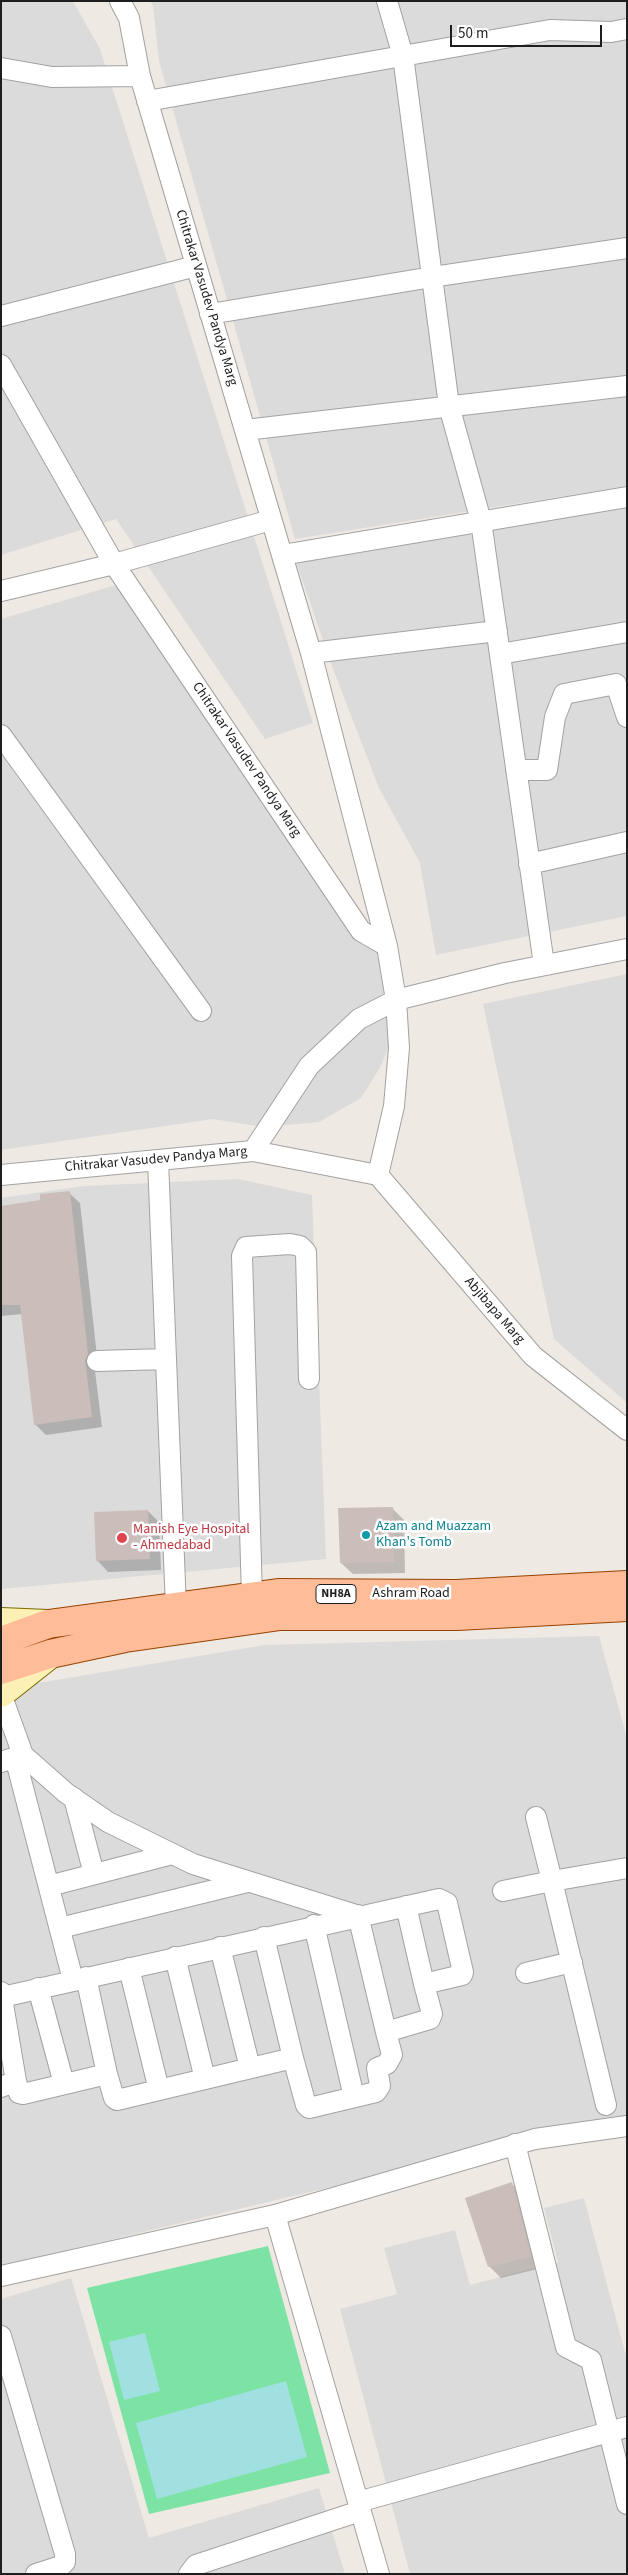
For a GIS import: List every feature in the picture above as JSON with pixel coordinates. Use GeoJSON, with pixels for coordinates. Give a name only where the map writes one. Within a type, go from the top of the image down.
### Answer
{"type":"FeatureCollection","features":[{"type":"Feature","properties":{"kind":"main road","name":"Ashram Road"},"geometry":{"type":"LineString","coordinates":[[48,1624],[278,1593],[456,1594],[627,1585]]}},
{"type":"Feature","properties":{"kind":"main road","name":"Ashram Road"},"geometry":{"type":"LineString","coordinates":[[1,1670],[50,1654],[124,1638],[280,1616],[457,1616],[627,1607]]}},
{"type":"Feature","properties":{"kind":"main road","name":"NH8A"},"geometry":{"type":"LineString","coordinates":[[1,1641],[48,1624]]}},
{"type":"Feature","properties":{"kind":"street","name":"Chitrakar Vasudev Pandya Marg"},"geometry":{"type":"LineString","coordinates":[[1,1175],[253,1151],[378,1175],[394,1106],[399,1048],[396,1000],[387,946],[311,653],[140,76],[129,18],[120,1]]}},
{"type":"Feature","properties":{"kind":"street"},"geometry":{"type":"LineString","coordinates":[[387,1],[403,56],[449,406],[481,521],[544,965]]}},
{"type":"Feature","properties":{"kind":"street"},"geometry":{"type":"LineString","coordinates":[[147,100],[550,30],[619,30],[627,46]]}},
{"type":"Feature","properties":{"kind":"street"},"geometry":{"type":"LineString","coordinates":[[1,68],[52,77],[140,76]]}},
{"type":"Feature","properties":{"kind":"street"},"geometry":{"type":"LineString","coordinates":[[210,314],[432,277],[627,248]]}},
{"type":"Feature","properties":{"kind":"street"},"geometry":{"type":"LineString","coordinates":[[1,316],[196,266]]}},
{"type":"Feature","properties":{"kind":"street","name":"Chitrakar Vasudev Pandya Marg"},"geometry":{"type":"LineString","coordinates":[[1,366],[114,564],[362,931],[387,946]]}},
{"type":"Feature","properties":{"kind":"street"},"geometry":{"type":"LineString","coordinates":[[245,430],[627,386]]}},
{"type":"Feature","properties":{"kind":"street"},"geometry":{"type":"LineString","coordinates":[[282,555],[627,496]]}},
{"type":"Feature","properties":{"kind":"street"},"geometry":{"type":"LineString","coordinates":[[1,591],[114,564],[271,520]]}},
{"type":"Feature","properties":{"kind":"street"},"geometry":{"type":"LineString","coordinates":[[311,653],[497,631]]}},
{"type":"Feature","properties":{"kind":"street"},"geometry":{"type":"LineString","coordinates":[[500,654],[627,632]]}},
{"type":"Feature","properties":{"kind":"street"},"geometry":{"type":"LineString","coordinates":[[516,770],[547,770],[555,717],[564,694],[616,684],[627,717]]}},
{"type":"Feature","properties":{"kind":"street"},"geometry":{"type":"LineString","coordinates":[[1,735],[201,1011]]}},
{"type":"Feature","properties":{"kind":"street"},"geometry":{"type":"LineString","coordinates":[[529,864],[627,842]]}},
{"type":"Feature","properties":{"kind":"street"},"geometry":{"type":"LineString","coordinates":[[253,1151],[309,1066],[358,1019],[396,1000],[544,965],[627,949]]}},
{"type":"Feature","properties":{"kind":"street"},"geometry":{"type":"LineString","coordinates":[[158,1160],[176,1608]]}},
{"type":"Feature","properties":{"kind":"street","name":"Abjibapa Marg"},"geometry":{"type":"LineString","coordinates":[[378,1175],[533,1356],[627,1430]]}},
{"type":"Feature","properties":{"kind":"street"},"geometry":{"type":"LineString","coordinates":[[252,1597],[242,1256],[246,1247],[290,1244],[300,1246],[306,1252],[309,1378]]}},
{"type":"Feature","properties":{"kind":"street"},"geometry":{"type":"LineString","coordinates":[[97,1361],[166,1359]]}},
{"type":"Feature","properties":{"kind":"street"},"geometry":{"type":"LineString","coordinates":[[1,1622],[48,1624]]}},
{"type":"Feature","properties":{"kind":"street"},"geometry":{"type":"LineString","coordinates":[[50,1654],[1,1694],[13,1758],[60,1928],[80,1979],[114,2098],[117,2100],[293,2058]]}},
{"type":"Feature","properties":{"kind":"street"},"geometry":{"type":"LineString","coordinates":[[13,1758],[108,1822],[193,1864],[358,1915]]}},
{"type":"Feature","properties":{"kind":"street"},"geometry":{"type":"LineString","coordinates":[[74,1798],[94,1874]]}},
{"type":"Feature","properties":{"kind":"street"},"geometry":{"type":"LineString","coordinates":[[536,1817],[606,2104]]}},
{"type":"Feature","properties":{"kind":"street"},"geometry":{"type":"LineString","coordinates":[[49,1886],[172,1854]]}},
{"type":"Feature","properties":{"kind":"street"},"geometry":{"type":"LineString","coordinates":[[503,1891],[627,1868]]}},
{"type":"Feature","properties":{"kind":"street"},"geometry":{"type":"LineString","coordinates":[[60,1928],[247,1882]]}},
{"type":"Feature","properties":{"kind":"street"},"geometry":{"type":"LineString","coordinates":[[107,2074],[23,2094],[19,2093],[8,2084],[2,1994],[80,1979],[358,1915],[439,1899],[447,1903],[462,1974],[424,1984]]}},
{"type":"Feature","properties":{"kind":"street"},"geometry":{"type":"LineString","coordinates":[[386,2032],[432,2017],[406,1906]]}},
{"type":"Feature","properties":{"kind":"street"},"geometry":{"type":"LineString","coordinates":[[264,1937],[293,2058],[309,2108],[378,2090],[380,2086],[377,2068],[387,2064],[392,2055],[358,1915]]}},
{"type":"Feature","properties":{"kind":"street"},"geometry":{"type":"LineString","coordinates":[[314,1925],[354,2097]]}},
{"type":"Feature","properties":{"kind":"street"},"geometry":{"type":"LineString","coordinates":[[220,1947],[250,2068]]}},
{"type":"Feature","properties":{"kind":"street"},"geometry":{"type":"LineString","coordinates":[[175,1957],[204,2079]]}},
{"type":"Feature","properties":{"kind":"street"},"geometry":{"type":"LineString","coordinates":[[526,1973],[572,1962]]}},
{"type":"Feature","properties":{"kind":"street"},"geometry":{"type":"LineString","coordinates":[[129,1968],[159,2090]]}},
{"type":"Feature","properties":{"kind":"street"},"geometry":{"type":"LineString","coordinates":[[38,1988],[64,2084]]}},
{"type":"Feature","properties":{"kind":"street"},"geometry":{"type":"LineString","coordinates":[[1,2276],[275,2214],[535,2139],[627,2126]]}},
{"type":"Feature","properties":{"kind":"street"},"geometry":{"type":"LineString","coordinates":[[515,2144],[566,2347],[591,2360],[618,2430],[627,2504]]}},
{"type":"Feature","properties":{"kind":"street"},"geometry":{"type":"LineString","coordinates":[[275,2214],[378,2574]]}},
{"type":"Feature","properties":{"kind":"street"},"geometry":{"type":"LineString","coordinates":[[1,2336],[65,2554],[65,2562],[61,2566],[36,2574]]}},
{"type":"Feature","properties":{"kind":"street"},"geometry":{"type":"LineString","coordinates":[[189,2574],[196,2565],[359,2506],[618,2430]]}},
{"type":"Feature","properties":{"kind":"shaded area"},"geometry":{"type":"Polygon","coordinates":[[[1,1],[73,1],[100,49],[313,723],[265,739],[116,519],[1,555],[1,1]]]}},
{"type":"Feature","properties":{"kind":"shaded area"},"geometry":{"type":"Polygon","coordinates":[[[150,1],[627,1],[627,486],[295,539],[159,61],[153,6],[150,1]]]}},
{"type":"Feature","properties":{"kind":"shaded area"},"geometry":{"type":"Polygon","coordinates":[[[627,506],[627,916],[436,955],[420,863],[379,788],[333,669],[296,562],[627,506]]]}},
{"type":"Feature","properties":{"kind":"shaded area"},"geometry":{"type":"Polygon","coordinates":[[[116,585],[404,989],[395,1028],[381,1066],[361,1098],[319,1122],[263,1127],[213,1119],[1,1150],[1,619],[116,585]]]}},
{"type":"Feature","properties":{"kind":"shaded area"},"geometry":{"type":"Polygon","coordinates":[[[627,974],[627,1403],[554,1339],[483,1004],[627,974]]]}},
{"type":"Feature","properties":{"kind":"shaded area"},"geometry":{"type":"Polygon","coordinates":[[[238,1179],[312,1195],[326,1559],[1,1589],[1,1198],[84,1186],[238,1179]]]}},
{"type":"Feature","properties":{"kind":"shaded area"},"geometry":{"type":"Polygon","coordinates":[[[599,1636],[627,1738],[627,2116],[1,2266],[1,1691],[14,1687],[265,1645],[599,1636]]]}},
{"type":"Feature","properties":{"kind":"shaded area"},"geometry":{"type":"Polygon","coordinates":[[[584,2198],[627,2360],[627,2574],[410,2574],[340,2309],[397,2294],[384,2248],[455,2230],[470,2285],[558,2262],[544,2208],[584,2198]]]}},
{"type":"Feature","properties":{"kind":"shaded area"},"geometry":{"type":"Polygon","coordinates":[[[71,2278],[149,2538],[319,2488],[345,2574],[1,2574],[1,2299],[71,2278]]]}},
{"type":"Feature","properties":{"kind":"green space"},"geometry":{"type":"Polygon","coordinates":[[[268,2246],[330,2473],[149,2514],[87,2288],[268,2246]]]}},
{"type":"Feature","properties":{"kind":"water"},"geometry":{"type":"Polygon","coordinates":[[[145,2333],[160,2391],[124,2400],[109,2342],[145,2333]]]}},
{"type":"Feature","properties":{"kind":"water"},"geometry":{"type":"Polygon","coordinates":[[[286,2381],[307,2457],[157,2499],[136,2423],[286,2381]]]}},
{"type":"Feature","properties":{"kind":"building"},"geometry":{"type":"Polygon","coordinates":[[[70,1191],[88,1354],[85,1360],[92,1417],[34,1425],[20,1305],[1,1305],[1,1206],[40,1200],[40,1194],[70,1191]]]}},
{"type":"Feature","properties":{"kind":"building","name":"Azam and Muazzam Khan's Tomb"},"geometry":{"type":"Polygon","coordinates":[[[393,1507],[394,1562],[340,1563],[338,1508],[393,1507]]]}},
{"type":"Feature","properties":{"kind":"building"},"geometry":{"type":"Polygon","coordinates":[[[148,1510],[150,1559],[96,1561],[94,1512],[148,1510]]]}},
{"type":"Feature","properties":{"kind":"building"},"geometry":{"type":"Polygon","coordinates":[[[512,2182],[531,2257],[488,2267],[465,2198],[512,2182]]]}},
{"type":"Feature","properties":{"kind":"place","name":"Azam and Muazzam Khan's Tomb"},"geometry":{"type":"Point","coordinates":[366,1535]}},
{"type":"Feature","properties":{"kind":"place","name":"Manish Eye Hospital - Ahmedabad"},"geometry":{"type":"Point","coordinates":[122,1538]}}]}
